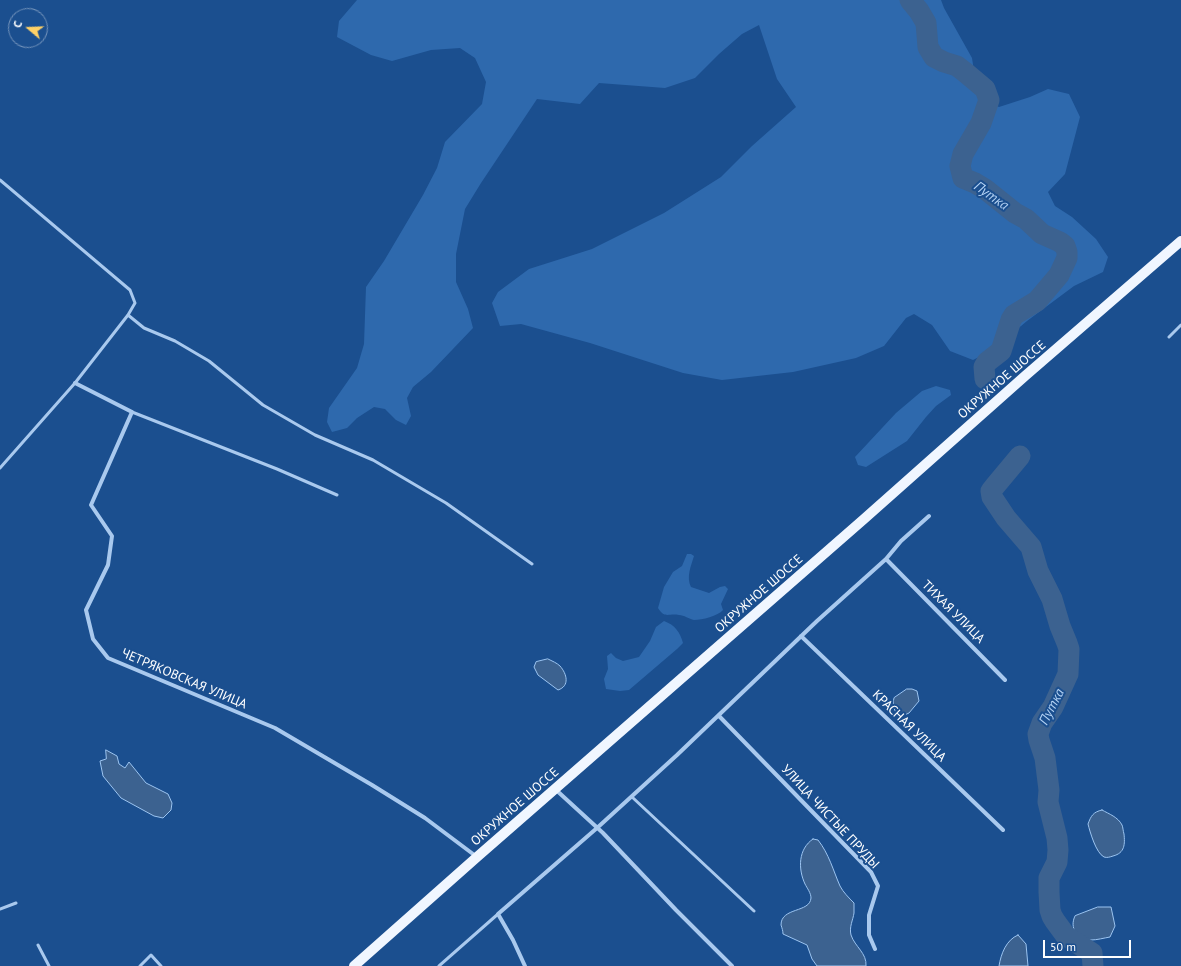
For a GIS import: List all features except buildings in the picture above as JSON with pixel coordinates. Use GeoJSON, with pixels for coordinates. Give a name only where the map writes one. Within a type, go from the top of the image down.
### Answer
{"type":"FeatureCollection","features":[{"type":"Feature","properties":{"kind":"main road","name":"ОКРУЖНОЕ ШОССЕ"},"geometry":{"type":"LineString","coordinates":[[354,966],[477,856],[1181,241]]}},
{"type":"Feature","properties":{"kind":"street"},"geometry":{"type":"LineString","coordinates":[[75,383],[132,412]]}},
{"type":"Feature","properties":{"kind":"street","name":"ЧЕТРЯКОВСКАЯ УЛИЦА"},"geometry":{"type":"LineString","coordinates":[[132,412],[91,505],[112,536],[108,565],[86,610],[93,639],[108,658],[276,728],[425,818],[477,856]]}},
{"type":"Feature","properties":{"kind":"street"},"geometry":{"type":"LineString","coordinates":[[526,966],[498,914],[632,797],[719,716],[801,636],[886,559],[901,541],[929,516]]}},
{"type":"Feature","properties":{"kind":"street","name":"ТИХАЯ УЛИЦА"},"geometry":{"type":"LineString","coordinates":[[886,559],[1005,680]]}},
{"type":"Feature","properties":{"kind":"street","name":"КРАСНАЯ УЛИЦА"},"geometry":{"type":"LineString","coordinates":[[801,636],[1003,830]]}},
{"type":"Feature","properties":{"kind":"street","name":"УЛИЦА ЧИСТЫЕ ПРУДЫ"},"geometry":{"type":"LineString","coordinates":[[719,716],[871,872],[878,886],[869,915],[869,935],[875,949]]}},
{"type":"Feature","properties":{"kind":"street"},"geometry":{"type":"LineString","coordinates":[[555,788],[597,828],[732,966]]}},
{"type":"Feature","properties":{"kind":"lane"},"geometry":{"type":"LineString","coordinates":[[0,180],[130,290],[135,303],[128,315],[75,383],[0,468]]}},
{"type":"Feature","properties":{"kind":"lane"},"geometry":{"type":"LineString","coordinates":[[128,315],[144,328],[175,341],[209,361],[263,405],[315,435],[373,460],[446,503],[532,564]]}},
{"type":"Feature","properties":{"kind":"lane"},"geometry":{"type":"LineString","coordinates":[[1169,337],[1181,324]]}},
{"type":"Feature","properties":{"kind":"lane"},"geometry":{"type":"LineString","coordinates":[[132,412],[277,468],[337,495]]}},
{"type":"Feature","properties":{"kind":"lane"},"geometry":{"type":"LineString","coordinates":[[632,797],[754,911]]}},
{"type":"Feature","properties":{"kind":"lane"},"geometry":{"type":"LineString","coordinates":[[0,908],[16,903]]}},
{"type":"Feature","properties":{"kind":"lane"},"geometry":{"type":"LineString","coordinates":[[439,966],[498,914]]}},
{"type":"Feature","properties":{"kind":"lane"},"geometry":{"type":"LineString","coordinates":[[38,945],[50,966]]}},
{"type":"Feature","properties":{"kind":"lane"},"geometry":{"type":"LineString","coordinates":[[140,966],[151,956],[161,966]]}},
{"type":"Feature","properties":{"kind":"shaded area"},"geometry":{"type":"Polygon","coordinates":[[[357,0],[941,0],[972,58],[978,97],[999,107],[1030,97],[1048,89],[1069,94],[1080,117],[1065,174],[1048,192],[1055,206],[1072,217],[1096,239],[1108,257],[1103,272],[1074,286],[1027,321],[991,351],[973,360],[950,351],[932,325],[914,314],[906,318],[884,346],[856,358],[793,372],[722,380],[683,373],[590,343],[521,324],[500,326],[492,303],[498,292],[529,269],[592,249],[664,213],[721,177],[752,146],[796,107],[777,79],[759,25],[742,34],[695,78],[665,88],[599,83],[580,104],[537,99],[465,209],[456,254],[456,282],[468,309],[473,328],[431,372],[413,387],[407,398],[411,416],[406,425],[396,420],[385,409],[374,407],[357,418],[347,428],[332,432],[327,422],[329,408],[357,368],[364,344],[366,287],[384,261],[423,195],[437,168],[445,142],[482,104],[486,82],[475,58],[460,48],[431,50],[392,61],[371,55],[337,37],[339,21],[357,0]]]}},
{"type":"Feature","properties":{"kind":"shaded area"},"geometry":{"type":"Polygon","coordinates":[[[936,386],[950,390],[951,395],[936,406],[907,441],[866,467],[858,465],[855,457],[896,413],[922,391],[936,386]]]}},
{"type":"Feature","properties":{"kind":"shaded area"},"geometry":{"type":"Polygon","coordinates":[[[687,554],[694,556],[689,575],[691,587],[709,593],[720,587],[725,586],[728,589],[721,604],[723,610],[714,616],[694,620],[681,615],[665,615],[658,608],[664,587],[673,572],[682,566],[687,554]]]}},
{"type":"Feature","properties":{"kind":"shaded area"},"geometry":{"type":"Polygon","coordinates":[[[664,621],[676,629],[683,643],[629,690],[620,691],[606,689],[604,679],[608,669],[607,656],[611,653],[616,658],[623,661],[639,657],[650,641],[656,627],[664,621]]]}},
{"type":"Feature","properties":{"kind":"shaded area"},"geometry":{"type":"Polygon","coordinates":[[[548,659],[560,666],[566,676],[566,683],[558,690],[538,675],[534,667],[536,662],[548,659]]]}},
{"type":"Feature","properties":{"kind":"shaded area"},"geometry":{"type":"Polygon","coordinates":[[[907,689],[917,691],[919,701],[909,713],[900,717],[894,708],[894,698],[907,689]]]}},
{"type":"Feature","properties":{"kind":"shaded area"},"geometry":{"type":"Polygon","coordinates":[[[106,750],[117,756],[119,764],[125,768],[129,762],[146,783],[168,794],[172,803],[171,810],[163,818],[154,816],[121,798],[103,776],[100,761],[106,759],[106,750]]]}},
{"type":"Feature","properties":{"kind":"shaded area"},"geometry":{"type":"Polygon","coordinates":[[[1102,810],[1113,816],[1122,825],[1124,845],[1120,853],[1117,855],[1104,857],[1101,855],[1090,832],[1088,824],[1090,819],[1096,812],[1102,810]]]}},
{"type":"Feature","properties":{"kind":"shaded area"},"geometry":{"type":"Polygon","coordinates":[[[813,839],[818,840],[822,845],[840,886],[844,893],[854,903],[854,913],[850,929],[851,935],[865,957],[866,966],[817,966],[812,959],[807,945],[783,934],[781,925],[782,919],[786,915],[806,906],[811,898],[800,866],[804,848],[813,839]]]}},
{"type":"Feature","properties":{"kind":"shaded area"},"geometry":{"type":"Polygon","coordinates":[[[1098,907],[1111,907],[1115,926],[1110,937],[1091,940],[1082,938],[1074,929],[1073,920],[1075,916],[1098,907]]]}},
{"type":"Feature","properties":{"kind":"shaded area"},"geometry":{"type":"Polygon","coordinates":[[[1018,935],[1026,944],[1028,966],[999,966],[1007,944],[1018,935]]]}},
{"type":"Feature","properties":{"kind":"waterway","name":"Путка"},"geometry":{"type":"LineString","coordinates":[[910,0],[926,23],[928,47],[934,57],[957,66],[966,73],[985,89],[989,100],[981,123],[963,154],[960,166],[963,178],[985,189],[1015,213],[1026,219],[1042,234],[1060,242],[1065,246],[1067,252],[1067,258],[1059,275],[1037,301],[1014,315],[1001,351],[987,362],[984,367],[985,379]]}},
{"type":"Feature","properties":{"kind":"waterway","name":"Путка"},"geometry":{"type":"LineString","coordinates":[[1020,456],[991,491],[992,497],[1006,518],[1031,547],[1038,571],[1052,599],[1069,649],[1068,674],[1053,707],[1042,723],[1038,734],[1045,758],[1049,790],[1048,802],[1057,838],[1058,850],[1057,862],[1049,878],[1050,910],[1055,921],[1066,936],[1092,953],[1093,966]]}}]}
